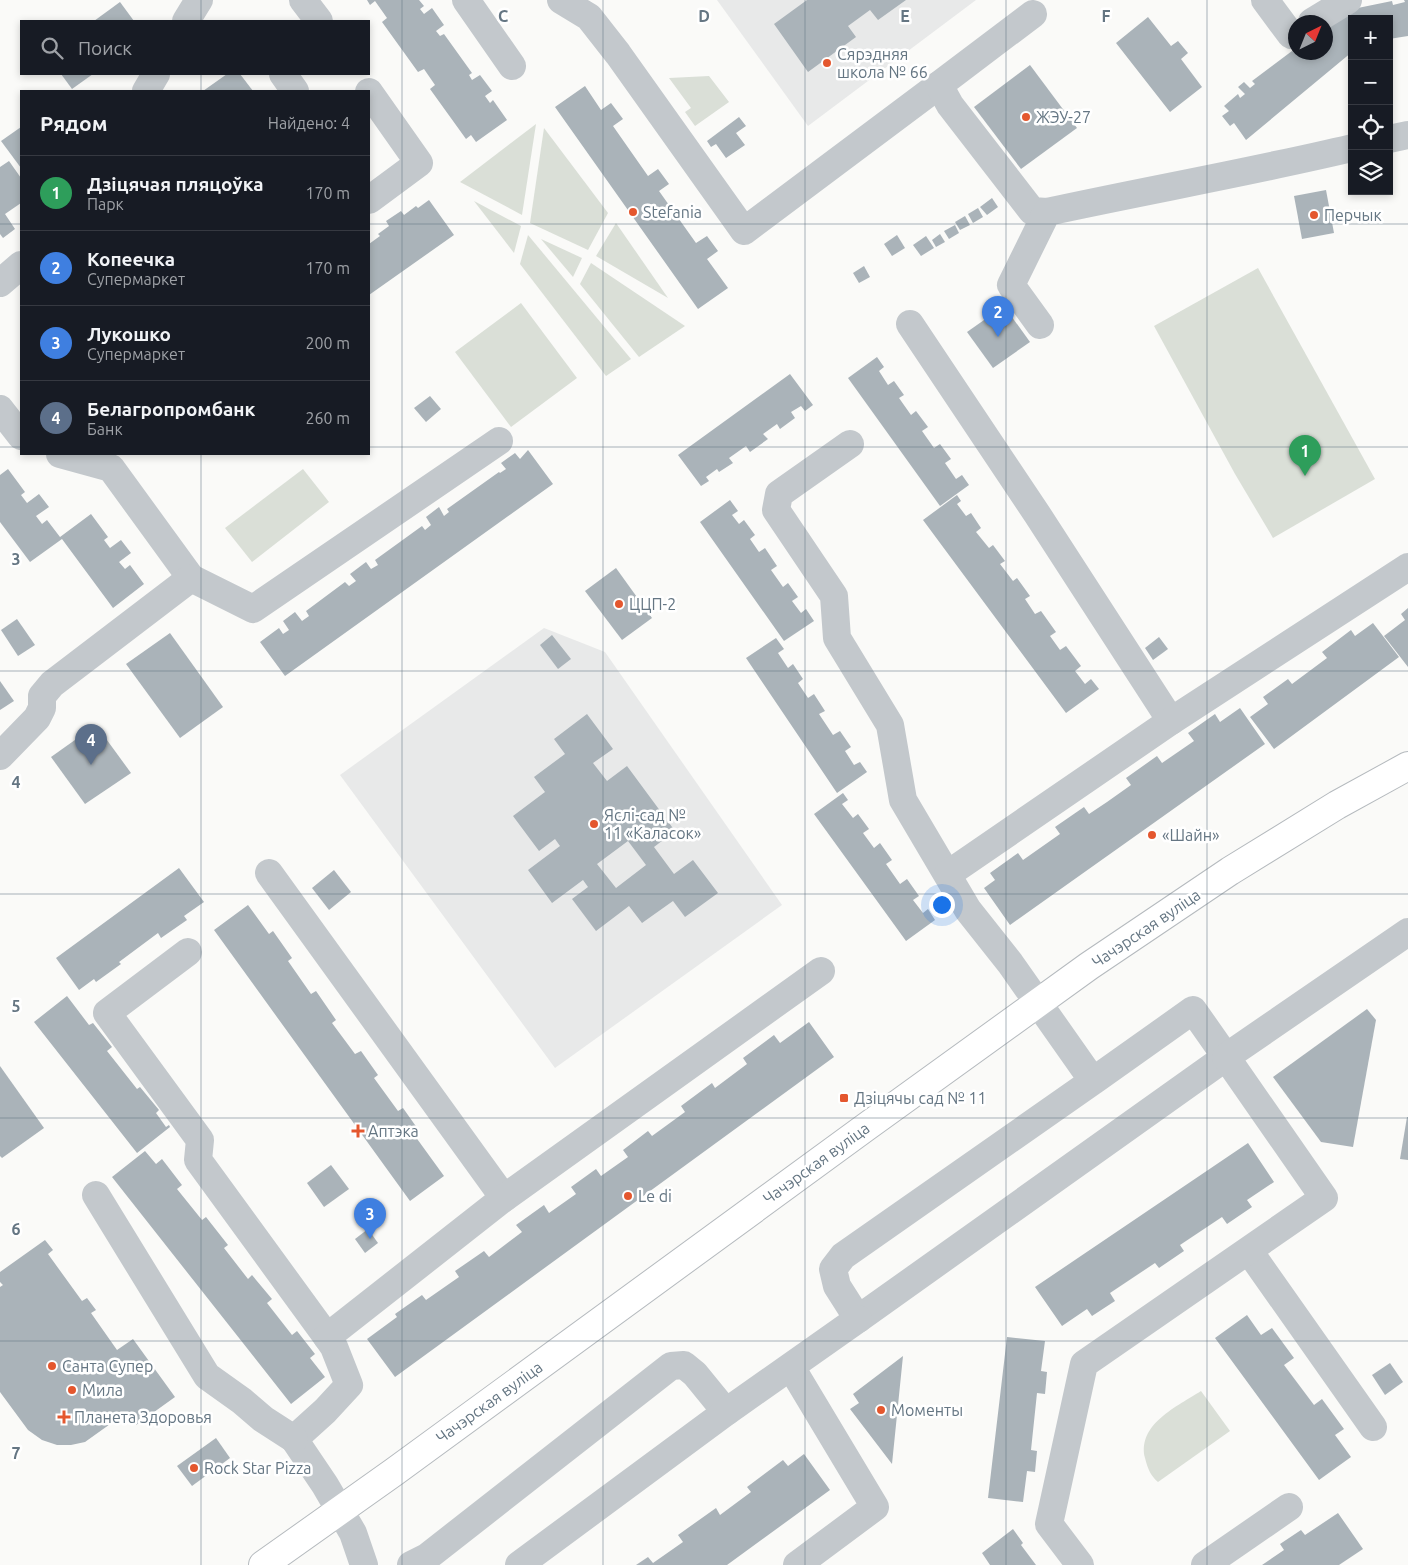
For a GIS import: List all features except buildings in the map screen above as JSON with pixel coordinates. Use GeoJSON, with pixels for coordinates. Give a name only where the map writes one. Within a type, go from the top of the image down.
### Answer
{"type":"FeatureCollection","features":[{"type":"Feature","properties":{"kind":"main road","name":"Чачэрская вуліца"},"geometry":{"type":"LineString","coordinates":[[263,1565],[1089,966],[1230,871],[1337,805],[1408,766]]}},
{"type":"Feature","properties":{"kind":"lane"},"geometry":{"type":"LineString","coordinates":[[187,20],[199,0]]}},
{"type":"Feature","properties":{"kind":"lane"},"geometry":{"type":"LineString","coordinates":[[466,0],[512,66]]}},
{"type":"Feature","properties":{"kind":"lane"},"geometry":{"type":"LineString","coordinates":[[562,0],[589,17],[618,54],[744,231],[1032,14]]}},
{"type":"Feature","properties":{"kind":"lane"},"geometry":{"type":"LineString","coordinates":[[1265,0],[1288,32]]}},
{"type":"Feature","properties":{"kind":"lane"},"geometry":{"type":"LineString","coordinates":[[1323,15],[1348,0]]}},
{"type":"Feature","properties":{"kind":"lane"},"geometry":{"type":"LineString","coordinates":[[147,90],[155,75]]}},
{"type":"Feature","properties":{"kind":"lane"},"geometry":{"type":"LineString","coordinates":[[285,75],[295,90]]}},
{"type":"Feature","properties":{"kind":"lane"},"geometry":{"type":"LineString","coordinates":[[357,75],[367,90]]}},
{"type":"Feature","properties":{"kind":"lane"},"geometry":{"type":"LineString","coordinates":[[939,85],[950,105],[1032,211],[1046,212],[1161,187],[1276,166],[1348,149]]}},
{"type":"Feature","properties":{"kind":"lane"},"geometry":{"type":"LineString","coordinates":[[370,95],[419,163],[370,199]]}},
{"type":"Feature","properties":{"kind":"lane"},"geometry":{"type":"LineString","coordinates":[[1393,138],[1408,134]]}},
{"type":"Feature","properties":{"kind":"lane"},"geometry":{"type":"LineString","coordinates":[[1040,325],[1011,285],[1046,212]]}},
{"type":"Feature","properties":{"kind":"lane"},"geometry":{"type":"LineString","coordinates":[[0,283],[20,265]]}},
{"type":"Feature","properties":{"kind":"lane"},"geometry":{"type":"LineString","coordinates":[[910,324],[1037,514],[1171,721]]}},
{"type":"Feature","properties":{"kind":"lane"},"geometry":{"type":"LineString","coordinates":[[0,409],[20,435]]}},
{"type":"Feature","properties":{"kind":"lane"},"geometry":{"type":"LineString","coordinates":[[64,455],[111,468],[191,578],[254,609],[499,441]]}},
{"type":"Feature","properties":{"kind":"lane"},"geometry":{"type":"LineString","coordinates":[[850,444],[779,494],[776,510],[834,596],[837,638],[890,725],[903,800],[968,910],[1010,964],[1093,1081]]}},
{"type":"Feature","properties":{"kind":"lane"},"geometry":{"type":"LineString","coordinates":[[948,874],[1171,721],[1408,567]]}},
{"type":"Feature","properties":{"kind":"lane"},"geometry":{"type":"LineString","coordinates":[[0,756],[38,718],[42,708],[42,696],[52,684],[191,578]]}},
{"type":"Feature","properties":{"kind":"lane"},"geometry":{"type":"LineString","coordinates":[[269,873],[504,1198]]}},
{"type":"Feature","properties":{"kind":"lane"},"geometry":{"type":"LineString","coordinates":[[519,1565],[726,1412],[858,1318],[1226,1056],[1408,932]]}},
{"type":"Feature","properties":{"kind":"lane"},"geometry":{"type":"LineString","coordinates":[[188,952],[107,1013],[200,1140],[198,1160],[334,1347],[349,1385],[294,1439]]}},
{"type":"Feature","properties":{"kind":"lane"},"geometry":{"type":"LineString","coordinates":[[327,1337],[504,1198],[821,971]]}},
{"type":"Feature","properties":{"kind":"lane"},"geometry":{"type":"LineString","coordinates":[[858,1318],[837,1286],[833,1269],[843,1256],[1193,1010],[1324,1198],[1084,1364],[1050,1524],[1080,1565]]}},
{"type":"Feature","properties":{"kind":"lane"},"geometry":{"type":"LineString","coordinates":[[96,1195],[207,1376],[242,1400],[263,1419],[294,1439],[325,1485],[353,1533],[364,1565]]}},
{"type":"Feature","properties":{"kind":"lane"},"geometry":{"type":"LineString","coordinates":[[1249,1251],[1373,1427]]}},
{"type":"Feature","properties":{"kind":"lane"},"geometry":{"type":"LineString","coordinates":[[410,1565],[426,1557],[671,1366],[684,1364],[695,1374],[726,1412]]}},
{"type":"Feature","properties":{"kind":"lane"},"geometry":{"type":"LineString","coordinates":[[791,1367],[875,1507],[804,1563]]}},
{"type":"Feature","properties":{"kind":"lane"},"geometry":{"type":"LineString","coordinates":[[1205,1565],[1289,1506]]}},
{"type":"Feature","properties":{"kind":"shaded area","name":"Сярэдняя школа № 66"},"geometry":{"type":"Polygon","coordinates":[[[717,0],[976,0],[808,126],[717,0]]]}},
{"type":"Feature","properties":{"kind":"shaded area"},"geometry":{"type":"Polygon","coordinates":[[[709,76],[729,102],[695,126],[685,112],[691,108],[669,78],[709,76]]]}},
{"type":"Feature","properties":{"kind":"shaded area"},"geometry":{"type":"Polygon","coordinates":[[[536,124],[522,215],[460,182],[536,124]]]}},
{"type":"Feature","properties":{"kind":"shaded area"},"geometry":{"type":"Polygon","coordinates":[[[544,128],[608,213],[588,250],[530,223],[544,128]]]}},
{"type":"Feature","properties":{"kind":"shaded area"},"geometry":{"type":"Polygon","coordinates":[[[474,201],[521,226],[514,253],[474,201]]]}},
{"type":"Feature","properties":{"kind":"shaded area"},"geometry":{"type":"Polygon","coordinates":[[[616,223],[668,298],[596,256],[616,223]]]}},
{"type":"Feature","properties":{"kind":"shaded area"},"geometry":{"type":"Polygon","coordinates":[[[528,235],[631,359],[606,376],[520,264],[528,235]]]}},
{"type":"Feature","properties":{"kind":"shaded area"},"geometry":{"type":"Polygon","coordinates":[[[541,239],[582,258],[573,277],[541,239]]]}},
{"type":"Feature","properties":{"kind":"shaded area"},"geometry":{"type":"Polygon","coordinates":[[[591,263],[685,326],[639,357],[580,284],[591,263]]]}},
{"type":"Feature","properties":{"kind":"shaded area"},"geometry":{"type":"Polygon","coordinates":[[[1258,268],[1375,479],[1273,538],[1235,474],[1154,326],[1258,268]]]}},
{"type":"Feature","properties":{"kind":"shaded area"},"geometry":{"type":"Polygon","coordinates":[[[521,303],[577,378],[511,427],[455,352],[521,303]]]}},
{"type":"Feature","properties":{"kind":"shaded area"},"geometry":{"type":"Polygon","coordinates":[[[303,469],[329,502],[252,562],[225,528],[303,469]]]}},
{"type":"Feature","properties":{"kind":"shaded area"},"geometry":{"type":"Polygon","coordinates":[[[544,628],[605,652],[782,905],[555,1068],[340,775],[544,628]]]}},
{"type":"Feature","properties":{"kind":"shaded area"},"geometry":{"type":"Polygon","coordinates":[[[1201,1391],[1230,1431],[1158,1482],[1150,1472],[1145,1458],[1144,1446],[1147,1435],[1161,1417],[1201,1391]]]}},
{"type":"Feature","properties":{"kind":"place","name":"Сярэдняя школа № 66"},"geometry":{"type":"Point","coordinates":[827,63]}},
{"type":"Feature","properties":{"kind":"place","name":"ЖЭУ-27"},"geometry":{"type":"Point","coordinates":[1026,117]}},
{"type":"Feature","properties":{"kind":"place","name":"Stefania"},"geometry":{"type":"Point","coordinates":[633,212]}},
{"type":"Feature","properties":{"kind":"place","name":"Перчык"},"geometry":{"type":"Point","coordinates":[1314,215]}},
{"type":"Feature","properties":{"kind":"place","name":"Копеечка"},"geometry":{"type":"Point","coordinates":[998,337]}},
{"type":"Feature","properties":{"kind":"place","name":"Дзіцячая пляцоўка"},"geometry":{"type":"Point","coordinates":[1305,476]}},
{"type":"Feature","properties":{"kind":"place","name":"ЦЦП-2"},"geometry":{"type":"Point","coordinates":[619,604]}},
{"type":"Feature","properties":{"kind":"place","name":"Белагропромбанк"},"geometry":{"type":"Point","coordinates":[91,765]}},
{"type":"Feature","properties":{"kind":"place","name":"Яслі-сад № 11 «Каласок»"},"geometry":{"type":"Point","coordinates":[594,824]}},
{"type":"Feature","properties":{"kind":"place","name":"«Шайн»"},"geometry":{"type":"Point","coordinates":[1152,835]}},
{"type":"Feature","properties":{"kind":"place","name":"Дзіцячы сад № 11"},"geometry":{"type":"Point","coordinates":[844,1098]}},
{"type":"Feature","properties":{"kind":"place","name":"Аптэка"},"geometry":{"type":"Point","coordinates":[358,1131]}},
{"type":"Feature","properties":{"kind":"place","name":"Le di"},"geometry":{"type":"Point","coordinates":[628,1196]}},
{"type":"Feature","properties":{"kind":"place","name":"Лукошко"},"geometry":{"type":"Point","coordinates":[370,1239]}},
{"type":"Feature","properties":{"kind":"place","name":"Санта Супер"},"geometry":{"type":"Point","coordinates":[52,1366]}},
{"type":"Feature","properties":{"kind":"place","name":"Мила"},"geometry":{"type":"Point","coordinates":[72,1390]}},
{"type":"Feature","properties":{"kind":"place","name":"Моменты"},"geometry":{"type":"Point","coordinates":[881,1410]}},
{"type":"Feature","properties":{"kind":"place","name":"Планета Здоровья"},"geometry":{"type":"Point","coordinates":[64,1417]}},
{"type":"Feature","properties":{"kind":"place","name":"Rock Star Pizza"},"geometry":{"type":"Point","coordinates":[194,1468]}}]}
